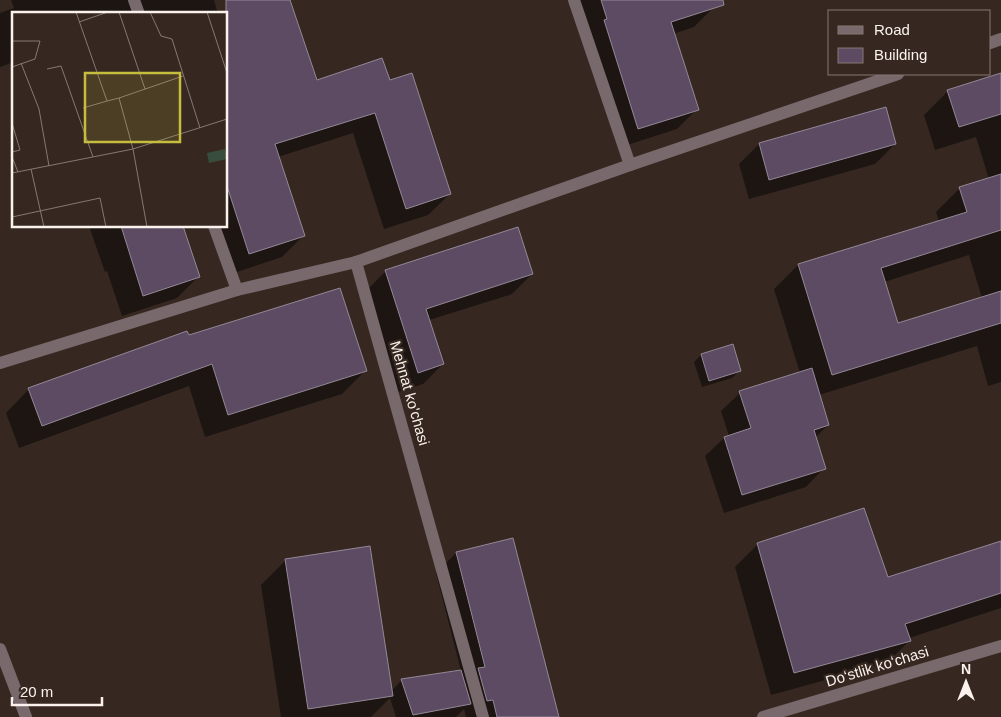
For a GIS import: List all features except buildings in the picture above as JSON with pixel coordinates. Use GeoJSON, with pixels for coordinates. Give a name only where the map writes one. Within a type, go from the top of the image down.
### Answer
{"type":"FeatureCollection","features":[{"type":"Feature","properties":{"kind":"street"},"geometry":{"type":"LineString","coordinates":[[134,0],[138,12]]}},
{"type":"Feature","properties":{"kind":"street"},"geometry":{"type":"LineString","coordinates":[[574,0],[630,165]]}},
{"type":"Feature","properties":{"kind":"street"},"geometry":{"type":"LineString","coordinates":[[0,363],[237,290],[356,262],[630,165],[895,75]]}},
{"type":"Feature","properties":{"kind":"street"},"geometry":{"type":"LineString","coordinates":[[215,228],[237,290]]}},
{"type":"Feature","properties":{"kind":"street","name":"Mehnat ko'chasi"},"geometry":{"type":"LineString","coordinates":[[356,262],[483,717]]}},
{"type":"Feature","properties":{"kind":"street","name":"Do‘stlik ko‘chasi"},"geometry":{"type":"LineString","coordinates":[[763,717],[1001,646]]}},
{"type":"Feature","properties":{"kind":"street"},"geometry":{"type":"LineString","coordinates":[[0,649],[26,717]]}}]}
